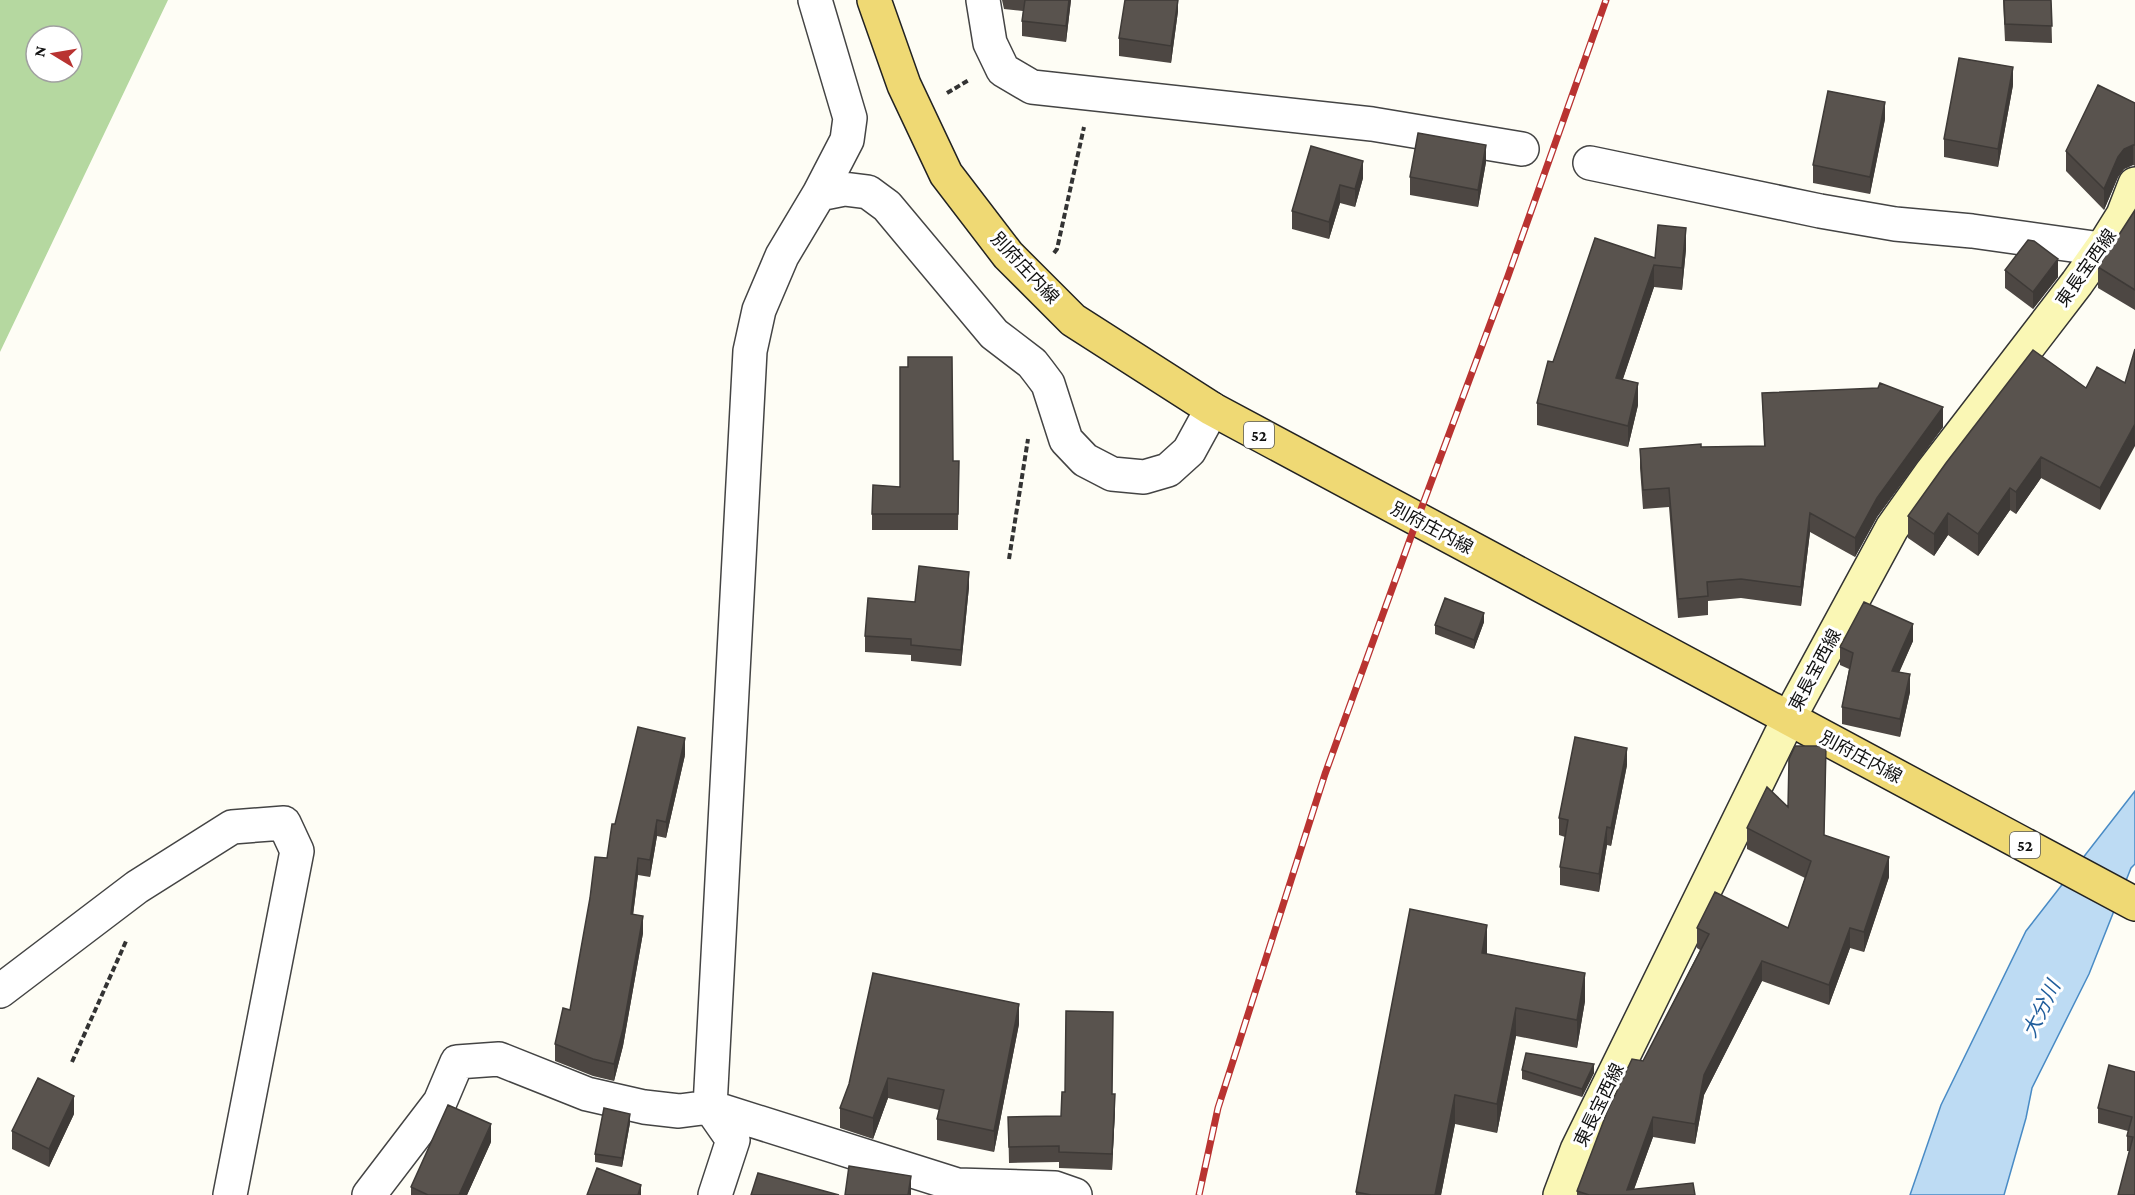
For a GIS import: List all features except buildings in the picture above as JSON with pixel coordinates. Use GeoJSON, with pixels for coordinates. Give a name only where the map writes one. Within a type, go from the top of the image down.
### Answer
{"type":"FeatureCollection","features":[{"type":"Feature","properties":{"kind":"main road","name":"別府庄内線"},"geometry":{"type":"LineString","coordinates":[[874,0],[904,85],[946,174],[1008,255],[1073,320],[1212,409],[2135,904]]}},
{"type":"Feature","properties":{"kind":"main road","name":"東長宝西線"},"geometry":{"type":"LineString","coordinates":[[1560,1195],[1577,1150],[1789,718],[1892,528],[1930,472],[2077,283],[2122,215],[2135,184]]}},
{"type":"Feature","properties":{"kind":"street"},"geometry":{"type":"LineString","coordinates":[[715,1195],[733,1140],[710,1107],[750,351],[759,310],[782,256],[819,194],[847,140],[850,118],[815,0]]}},
{"type":"Feature","properties":{"kind":"street"},"geometry":{"type":"LineString","coordinates":[[984,0],[990,43],[1003,70],[1032,87],[1372,124],[1522,149]]}},
{"type":"Feature","properties":{"kind":"street"},"geometry":{"type":"LineString","coordinates":[[1590,163],[1820,211],[1895,224],[1972,231],[2101,249]]}},
{"type":"Feature","properties":{"kind":"street"},"geometry":{"type":"LineString","coordinates":[[819,194],[844,189],[868,192],[887,206],[994,334],[1032,363],[1039,372],[1048,384],[1066,440],[1084,460],[1112,474],[1144,477],[1168,470],[1189,451],[1212,409]]}},
{"type":"Feature","properties":{"kind":"street"},"geometry":{"type":"LineString","coordinates":[[0,991],[137,887],[232,827],[284,823],[297,851],[230,1195]]}},
{"type":"Feature","properties":{"kind":"street"},"geometry":{"type":"LineString","coordinates":[[369,1195],[440,1102],[457,1062],[499,1059],[586,1094],[644,1107],[679,1111],[710,1107],[957,1185],[1055,1188],[1075,1195]]}},
{"type":"Feature","properties":{"kind":"path"},"geometry":{"type":"LineString","coordinates":[[1033,280],[1057,249],[1091,93]]}},
{"type":"Feature","properties":{"kind":"path"},"geometry":{"type":"LineString","coordinates":[[1009,559],[1029,430]]}},
{"type":"Feature","properties":{"kind":"path"},"geometry":{"type":"LineString","coordinates":[[72,1062],[131,930]]}},
{"type":"Feature","properties":{"kind":"green space"},"geometry":{"type":"Polygon","coordinates":[[[0,0],[168,0],[0,352],[0,0]]]}},
{"type":"Feature","properties":{"kind":"water","name":"大分川"},"geometry":{"type":"Polygon","coordinates":[[[2135,791],[2135,864],[2131,868],[2089,974],[2032,1088],[2004,1195],[1910,1195],[1941,1105],[2026,931],[2135,791]]]}},
{"type":"Feature","properties":{"kind":"railway"},"geometry":{"type":"LineString","coordinates":[[1199,1195],[1218,1108],[1325,774],[1508,276],[1606,0]]}}]}
